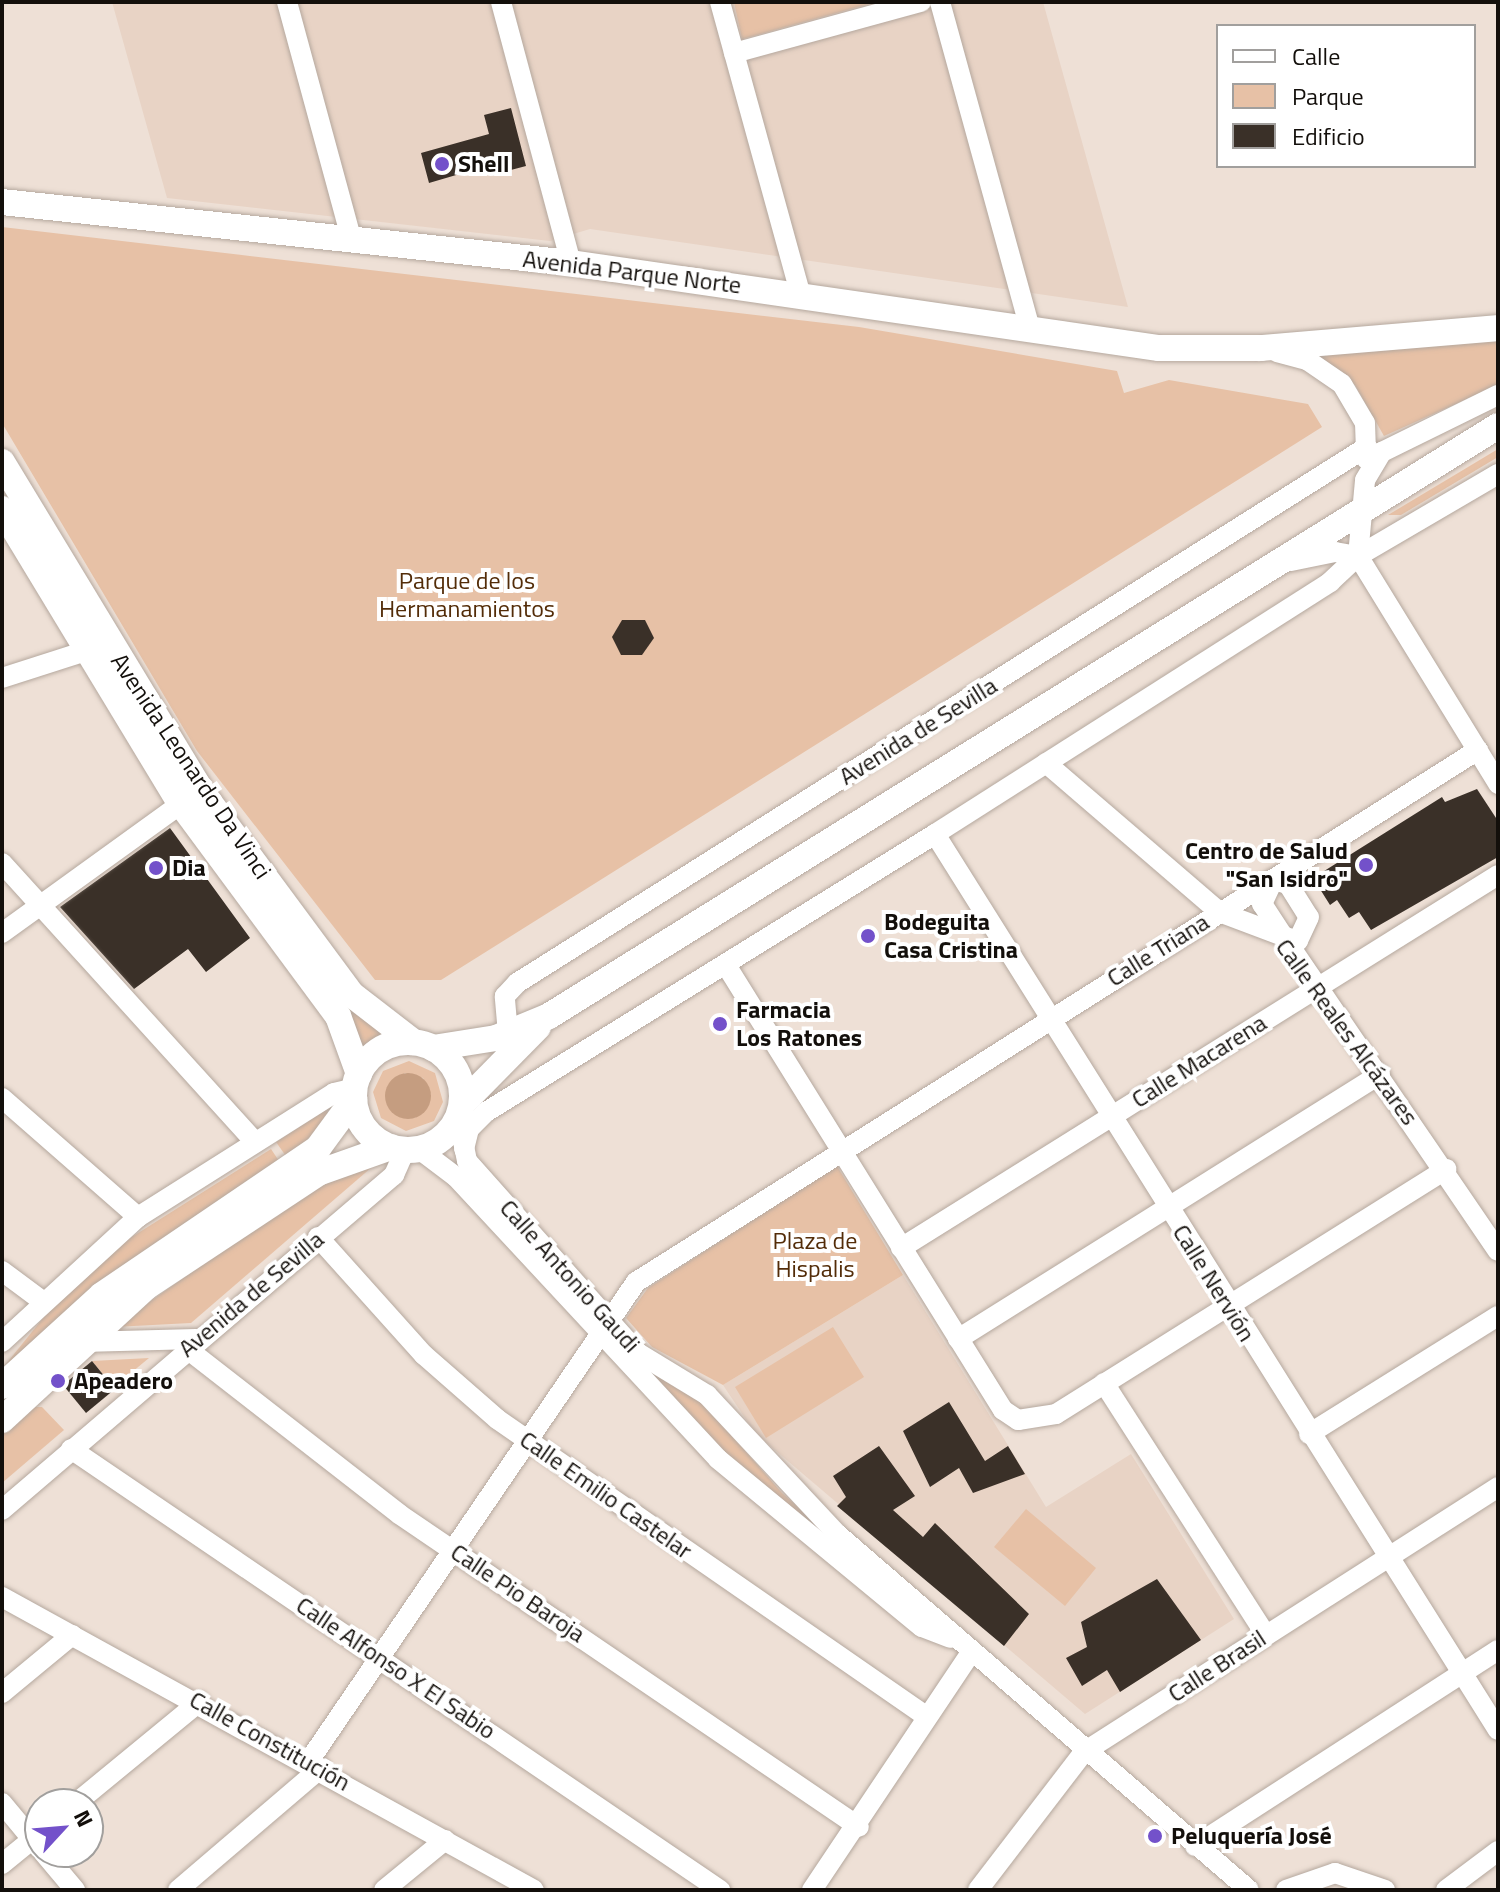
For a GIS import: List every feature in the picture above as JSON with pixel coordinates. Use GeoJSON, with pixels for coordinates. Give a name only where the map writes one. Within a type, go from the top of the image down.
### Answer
{"type":"FeatureCollection","features":[{"type":"Feature","properties":{"kind":"street"},"geometry":{"type":"LineString","coordinates":[[287,2],[351,237]]}},
{"type":"Feature","properties":{"kind":"street"},"geometry":{"type":"LineString","coordinates":[[501,2],[571,263]]}},
{"type":"Feature","properties":{"kind":"street"},"geometry":{"type":"LineString","coordinates":[[720,2],[800,293]]}},
{"type":"Feature","properties":{"kind":"street"},"geometry":{"type":"LineString","coordinates":[[734,53],[921,2]]}},
{"type":"Feature","properties":{"kind":"street"},"geometry":{"type":"LineString","coordinates":[[940,2],[1030,328]]}},
{"type":"Feature","properties":{"kind":"street","name":"Avenida Parque Norte"},"geometry":{"type":"LineString","coordinates":[[2,202],[351,237],[571,263],[800,293],[1159,348],[1261,348],[1498,328]]}},
{"type":"Feature","properties":{"kind":"street"},"geometry":{"type":"LineString","coordinates":[[1261,348],[1334,376],[1362,413],[1367,447],[1358,556],[1498,784]]}},
{"type":"Feature","properties":{"kind":"street"},"geometry":{"type":"LineString","coordinates":[[1365,480],[1393,443],[1498,395]]}},
{"type":"Feature","properties":{"kind":"street","name":"Avenida de Sevilla"},"geometry":{"type":"LineString","coordinates":[[423,1045],[508,1034],[549,1016],[1498,426]]}},
{"type":"Feature","properties":{"kind":"street","name":"Avenida de Sevilla"},"geometry":{"type":"LineString","coordinates":[[508,1034],[505,996],[517,983],[1367,447]]}},
{"type":"Feature","properties":{"kind":"street","name":"Avenida Leonardo Da Vinci"},"geometry":{"type":"LineString","coordinates":[[2,462],[201,791],[351,994],[423,1045]]}},
{"type":"Feature","properties":{"kind":"street"},"geometry":{"type":"LineString","coordinates":[[464,1155],[471,1126],[509,1098],[935,834],[1330,582],[1358,556],[1498,474]]}},
{"type":"Feature","properties":{"kind":"street","name":"Avenida Leonardo Da Vinci"},"geometry":{"type":"LineString","coordinates":[[2,509],[181,804],[338,1016],[356,1087]]}},
{"type":"Feature","properties":{"kind":"street"},"geometry":{"type":"LineString","coordinates":[[1270,566],[1335,552],[1358,556]]}},
{"type":"Feature","properties":{"kind":"street"},"geometry":{"type":"LineString","coordinates":[[2,678],[86,651]]}},
{"type":"Feature","properties":{"kind":"street","name":"Calle Triana"},"geometry":{"type":"LineString","coordinates":[[178,1890],[315,1765],[380,1656],[636,1282],[1050,1017],[1478,750]]}},
{"type":"Feature","properties":{"kind":"street","name":"Calle Reales Alcázares"},"geometry":{"type":"LineString","coordinates":[[1046,763],[1219,912],[1283,936],[1446,1169],[1498,1251]]}},
{"type":"Feature","properties":{"kind":"street"},"geometry":{"type":"LineString","coordinates":[[2,933],[181,804]]}},
{"type":"Feature","properties":{"kind":"street","name":"Calle Nervión"},"geometry":{"type":"LineString","coordinates":[[935,834],[1385,1556],[1498,1730]]}},
{"type":"Feature","properties":{"kind":"street"},"geometry":{"type":"LineString","coordinates":[[2,863],[38,907],[254,1141]]}},
{"type":"Feature","properties":{"kind":"street","name":"Calle Macarena"},"geometry":{"type":"LineString","coordinates":[[901,1248],[1498,875]]}},
{"type":"Feature","properties":{"kind":"street"},"geometry":{"type":"LineString","coordinates":[[1270,881],[1288,884],[1309,917],[1304,937],[1283,936],[1262,902],[1270,881]]}},
{"type":"Feature","properties":{"kind":"street"},"geometry":{"type":"LineString","coordinates":[[726,965],[1003,1410],[1035,1423],[1229,1306],[1446,1169]]}},
{"type":"Feature","properties":{"kind":"street","name":"Avenida de Sevilla"},"geometry":{"type":"LineString","coordinates":[[460,1111],[549,1016]]}},
{"type":"Feature","properties":{"kind":"street"},"geometry":{"type":"LineString","coordinates":[[2,1386],[102,1295],[318,1148],[381,1049],[423,1045],[456,1072],[464,1155]]}},
{"type":"Feature","properties":{"kind":"street"},"geometry":{"type":"LineString","coordinates":[[958,1339],[1380,1074]]}},
{"type":"Feature","properties":{"kind":"street"},"geometry":{"type":"LineString","coordinates":[[2,1342],[41,1300],[138,1217],[254,1141],[356,1087]]}},
{"type":"Feature","properties":{"kind":"street"},"geometry":{"type":"LineString","coordinates":[[356,1087],[367,1131],[413,1152]]}},
{"type":"Feature","properties":{"kind":"street"},"geometry":{"type":"LineString","coordinates":[[2,1098],[138,1217]]}},
{"type":"Feature","properties":{"kind":"street"},"geometry":{"type":"LineString","coordinates":[[2,1420],[82,1342],[146,1287],[299,1185],[342,1161],[413,1152],[439,1140],[460,1111],[509,1098]]}},
{"type":"Feature","properties":{"kind":"street","name":"Avenida de Sevilla"},"geometry":{"type":"LineString","coordinates":[[2,1510],[191,1343],[394,1175],[418,1161],[413,1152],[394,1175]]}},
{"type":"Feature","properties":{"kind":"street","name":"Calle Antonio Gaudi"},"geometry":{"type":"LineString","coordinates":[[413,1152],[605,1330],[713,1401],[786,1488],[964,1648],[1249,1890]]}},
{"type":"Feature","properties":{"kind":"street","name":"Calle Antonio Gaudi"},"geometry":{"type":"LineString","coordinates":[[464,1155],[605,1330],[718,1459],[922,1627],[964,1648]]}},
{"type":"Feature","properties":{"kind":"street","name":"Calle Emilio Castelar"},"geometry":{"type":"LineString","coordinates":[[318,1237],[424,1355],[528,1442],[926,1716]]}},
{"type":"Feature","properties":{"kind":"street"},"geometry":{"type":"LineString","coordinates":[[2,1271],[41,1300]]}},
{"type":"Feature","properties":{"kind":"street"},"geometry":{"type":"LineString","coordinates":[[1309,1434],[1498,1316]]}},
{"type":"Feature","properties":{"kind":"street"},"geometry":{"type":"LineString","coordinates":[[82,1342],[191,1343]]}},
{"type":"Feature","properties":{"kind":"street","name":"Calle Pio Baroja"},"geometry":{"type":"LineString","coordinates":[[191,1343],[455,1550],[859,1827]]}},
{"type":"Feature","properties":{"kind":"street"},"geometry":{"type":"LineString","coordinates":[[1104,1383],[1266,1635]]}},
{"type":"Feature","properties":{"kind":"street","name":"Calle Alfonso X El Sabio"},"geometry":{"type":"LineString","coordinates":[[71,1449],[380,1656],[720,1890]]}},
{"type":"Feature","properties":{"kind":"street","name":"Calle Brasil"},"geometry":{"type":"LineString","coordinates":[[978,1890],[1084,1752],[1385,1556],[1498,1487]]}},
{"type":"Feature","properties":{"kind":"street","name":"Calle Constitución"},"geometry":{"type":"LineString","coordinates":[[2,1597],[315,1765],[534,1890]]}},
{"type":"Feature","properties":{"kind":"street"},"geometry":{"type":"LineString","coordinates":[[2,1693],[72,1635]]}},
{"type":"Feature","properties":{"kind":"street"},"geometry":{"type":"LineString","coordinates":[[812,1890],[859,1827],[964,1648]]}},
{"type":"Feature","properties":{"kind":"street"},"geometry":{"type":"LineString","coordinates":[[1195,1846],[1498,1650]]}},
{"type":"Feature","properties":{"kind":"street"},"geometry":{"type":"LineString","coordinates":[[94,1788],[199,1702]]}},
{"type":"Feature","properties":{"kind":"street"},"geometry":{"type":"LineString","coordinates":[[2,1803],[24,1827]]}},
{"type":"Feature","properties":{"kind":"street"},"geometry":{"type":"LineString","coordinates":[[384,1890],[445,1840]]}},
{"type":"Feature","properties":{"kind":"street"},"geometry":{"type":"LineString","coordinates":[[1446,1890],[1498,1851]]}},
{"type":"Feature","properties":{"kind":"street"},"geometry":{"type":"LineString","coordinates":[[2,1864],[24,1852]]}},
{"type":"Feature","properties":{"kind":"street"},"geometry":{"type":"LineString","coordinates":[[58,1868],[75,1890]]}},
{"type":"Feature","properties":{"kind":"street"},"geometry":{"type":"LineString","coordinates":[[1286,1890],[1335,1873],[1385,1890]]}},
{"type":"Feature","properties":{"kind":"shaded area"},"geometry":{"type":"Polygon","coordinates":[[[112,2],[1043,2],[1128,307],[590,229],[550,241],[167,198],[112,2]]]}},
{"type":"Feature","properties":{"kind":"shaded area"},"geometry":{"type":"Polygon","coordinates":[[[408,1073],[424,1080],[431,1096],[424,1112],[408,1119],[392,1112],[385,1096],[392,1080],[408,1073]]]}},
{"type":"Feature","properties":{"kind":"shaded area"},"geometry":{"type":"Polygon","coordinates":[[[903,1275],[1046,1507],[1131,1454],[1234,1619],[1085,1714],[755,1433],[723,1385],[903,1275]]]}},
{"type":"Feature","properties":{"kind":"green space"},"geometry":{"type":"Polygon","coordinates":[[[734,2],[876,2],[742,39],[734,2]]]}},
{"type":"Feature","properties":{"kind":"green space","name":"Parque de los Hermanamientos"},"geometry":{"type":"Polygon","coordinates":[[[2,227],[859,327],[1117,371],[1124,393],[1169,380],[1308,404],[1322,427],[441,980],[375,980],[197,751],[2,423],[2,227]]]}},
{"type":"Feature","properties":{"kind":"green space"},"geometry":{"type":"Polygon","coordinates":[[[1498,340],[1498,385],[1384,436],[1355,385],[1315,355],[1498,340]]]}},
{"type":"Feature","properties":{"kind":"green space"},"geometry":{"type":"Polygon","coordinates":[[[1498,449],[1498,457],[1401,515],[1388,515],[1498,449]]]}},
{"type":"Feature","properties":{"kind":"green space"},"geometry":{"type":"Polygon","coordinates":[[[313,963],[392,1036],[365,1051],[313,963]]]}},
{"type":"Feature","properties":{"kind":"green space"},"geometry":{"type":"Polygon","coordinates":[[[409,1061],[435,1073],[443,1102],[434,1121],[406,1131],[381,1118],[373,1092],[383,1071],[409,1061]],[[405,1073],[388,1085],[387,1104],[400,1117],[415,1118],[431,1095],[423,1078],[405,1073]]]}},
{"type":"Feature","properties":{"kind":"green space"},"geometry":{"type":"Polygon","coordinates":[[[326,1110],[332,1119],[288,1159],[276,1142],[326,1110]]]}},
{"type":"Feature","properties":{"kind":"green space"},"geometry":{"type":"Polygon","coordinates":[[[271,1149],[281,1164],[2,1369],[56,1302],[116,1247],[271,1149]]]}},
{"type":"Feature","properties":{"kind":"green space","name":"Plaza de Hispalis"},"geometry":{"type":"Polygon","coordinates":[[[837,1166],[903,1275],[723,1385],[652,1347],[626,1318],[648,1288],[837,1166]]]}},
{"type":"Feature","properties":{"kind":"green space"},"geometry":{"type":"Polygon","coordinates":[[[372,1167],[191,1323],[114,1327],[308,1190],[372,1167]]]}},
{"type":"Feature","properties":{"kind":"green space"},"geometry":{"type":"Polygon","coordinates":[[[833,1327],[864,1377],[766,1438],[735,1387],[833,1327]]]}},
{"type":"Feature","properties":{"kind":"green space"},"geometry":{"type":"Polygon","coordinates":[[[149,1358],[114,1387],[92,1361],[149,1358]]]}},
{"type":"Feature","properties":{"kind":"green space"},"geometry":{"type":"Polygon","coordinates":[[[641,1363],[704,1404],[782,1493],[828,1534],[825,1540],[715,1448],[641,1363]]]}},
{"type":"Feature","properties":{"kind":"green space"},"geometry":{"type":"Polygon","coordinates":[[[32,1407],[42,1407],[64,1430],[2,1483],[2,1433],[32,1407]]]}},
{"type":"Feature","properties":{"kind":"green space"},"geometry":{"type":"Polygon","coordinates":[[[1026,1509],[1096,1568],[1065,1606],[994,1547],[1026,1509]]]}},
{"type":"Feature","properties":{"kind":"building"},"geometry":{"type":"Polygon","coordinates":[[[511,108],[526,166],[500,173],[497,163],[429,183],[421,153],[489,134],[484,115],[511,108]]]}},
{"type":"Feature","properties":{"kind":"building"},"geometry":{"type":"Polygon","coordinates":[[[622,620],[645,620],[654,638],[642,655],[621,655],[612,637],[622,620]]]}},
{"type":"Feature","properties":{"kind":"building","name":"Centro de Salud \"San Isidro\""},"geometry":{"type":"Polygon","coordinates":[[[1477,789],[1498,821],[1498,857],[1371,930],[1359,912],[1349,918],[1337,900],[1330,905],[1313,878],[1442,797],[1445,802],[1477,789]]]}},
{"type":"Feature","properties":{"kind":"building","name":"Dia"},"geometry":{"type":"Polygon","coordinates":[[[170,828],[250,938],[206,972],[188,949],[134,989],[60,907],[170,828]]]}},
{"type":"Feature","properties":{"kind":"building"},"geometry":{"type":"Polygon","coordinates":[[[92,1361],[115,1389],[86,1413],[63,1385],[92,1361]]]}},
{"type":"Feature","properties":{"kind":"building"},"geometry":{"type":"Polygon","coordinates":[[[949,1402],[985,1461],[1008,1446],[1025,1474],[973,1493],[959,1468],[930,1487],[903,1431],[949,1402]]]}},
{"type":"Feature","properties":{"kind":"building"},"geometry":{"type":"Polygon","coordinates":[[[879,1446],[915,1496],[893,1510],[923,1537],[935,1523],[1029,1614],[1004,1646],[837,1506],[846,1497],[833,1476],[879,1446]]]}},
{"type":"Feature","properties":{"kind":"building"},"geometry":{"type":"Polygon","coordinates":[[[1157,1579],[1201,1640],[1120,1692],[1107,1670],[1082,1686],[1066,1658],[1087,1647],[1081,1622],[1157,1579]]]}},
{"type":"Feature","properties":{"kind":"place","name":"Shell"},"geometry":{"type":"Point","coordinates":[442,164]}},
{"type":"Feature","properties":{"kind":"place","name":"Centro de Salud \"San Isidro\""},"geometry":{"type":"Point","coordinates":[1366,865]}},
{"type":"Feature","properties":{"kind":"place","name":"Dia"},"geometry":{"type":"Point","coordinates":[156,868]}},
{"type":"Feature","properties":{"kind":"place","name":"Bodeguita Casa Cristina"},"geometry":{"type":"Point","coordinates":[868,936]}},
{"type":"Feature","properties":{"kind":"place","name":"Farmacia Los Ratones"},"geometry":{"type":"Point","coordinates":[720,1024]}},
{"type":"Feature","properties":{"kind":"place","name":"Apeadero"},"geometry":{"type":"Point","coordinates":[58,1381]}},
{"type":"Feature","properties":{"kind":"place","name":"Peluquería José"},"geometry":{"type":"Point","coordinates":[1155,1836]}}]}
